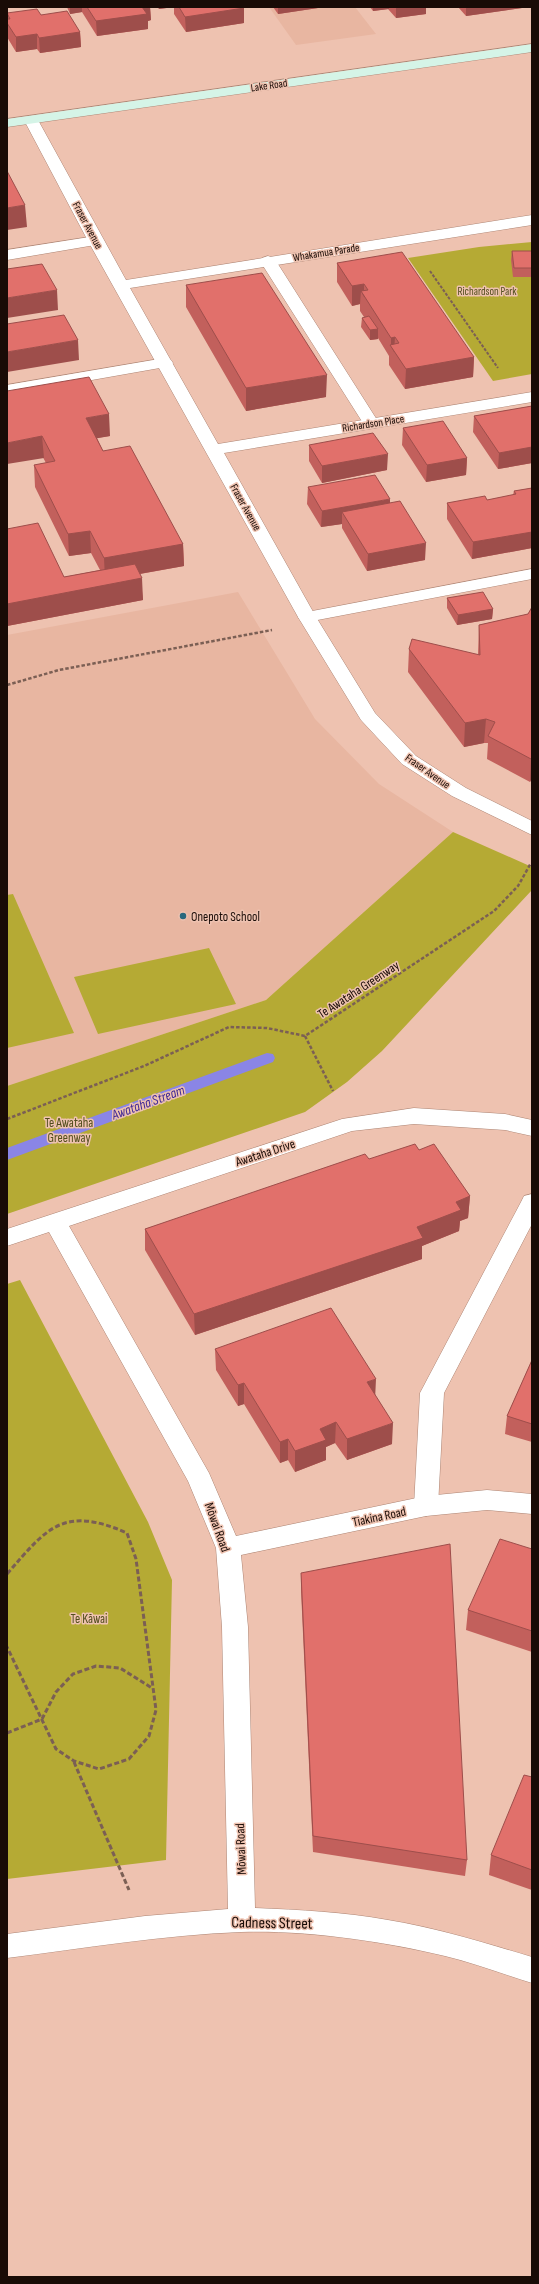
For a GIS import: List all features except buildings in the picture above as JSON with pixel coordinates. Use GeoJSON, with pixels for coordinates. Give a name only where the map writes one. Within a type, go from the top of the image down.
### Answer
{"type":"FeatureCollection","features":[{"type":"Feature","properties":{"kind":"main road","name":"Lake Road"},"geometry":{"type":"LineString","coordinates":[[7,123],[532,48]]}},
{"type":"Feature","properties":{"kind":"street","name":"Fraser Avenue"},"geometry":{"type":"LineString","coordinates":[[31,120],[96,241],[307,617],[368,716],[409,760],[459,792],[532,829]]}},
{"type":"Feature","properties":{"kind":"street","name":"Whakamua Parade"},"geometry":{"type":"LineString","coordinates":[[121,284],[532,220]]}},
{"type":"Feature","properties":{"kind":"street"},"geometry":{"type":"LineString","coordinates":[[7,255],[96,241]]}},
{"type":"Feature","properties":{"kind":"street"},"geometry":{"type":"LineString","coordinates":[[268,261],[371,423]]}},
{"type":"Feature","properties":{"kind":"street"},"geometry":{"type":"LineString","coordinates":[[7,390],[165,363]]}},
{"type":"Feature","properties":{"kind":"street","name":"Richardson Place"},"geometry":{"type":"LineString","coordinates":[[213,450],[532,397]]}},
{"type":"Feature","properties":{"kind":"street"},"geometry":{"type":"LineString","coordinates":[[307,617],[532,574]]}},
{"type":"Feature","properties":{"kind":"street","name":"Awataha Drive"},"geometry":{"type":"LineString","coordinates":[[7,1238],[350,1124],[414,1116],[505,1122],[532,1128]]}},
{"type":"Feature","properties":{"kind":"street"},"geometry":{"type":"LineString","coordinates":[[426,1506],[432,1394],[532,1202]]}},
{"type":"Feature","properties":{"kind":"street","name":"Mōwai Road"},"geometry":{"type":"LineString","coordinates":[[55,1222],[200,1480],[228,1548],[235,1627],[242,1920]]}},
{"type":"Feature","properties":{"kind":"street","name":"Tiakina Road"},"geometry":{"type":"LineString","coordinates":[[228,1548],[426,1506],[487,1500],[532,1504]]}},
{"type":"Feature","properties":{"kind":"street","name":"Cadness Street"},"geometry":{"type":"LineString","coordinates":[[7,1946],[146,1928],[242,1920],[329,1924],[389,1932],[446,1944],[532,1970]]}},
{"type":"Feature","properties":{"kind":"path"},"geometry":{"type":"LineString","coordinates":[[427,267],[502,374]]}},
{"type":"Feature","properties":{"kind":"path"},"geometry":{"type":"LineString","coordinates":[[7,686],[58,670],[273,630]]}},
{"type":"Feature","properties":{"kind":"path","name":"Te Awataha Greenway"},"geometry":{"type":"LineString","coordinates":[[305,1036],[494,911],[518,886],[532,861]]}},
{"type":"Feature","properties":{"kind":"path"},"geometry":{"type":"LineString","coordinates":[[7,1119],[144,1066],[229,1027],[267,1028],[305,1036],[350,1124]]}},
{"type":"Feature","properties":{"kind":"path"},"geometry":{"type":"LineString","coordinates":[[7,1574],[49,1529],[69,1521],[106,1523],[127,1533],[136,1559],[156,1710],[149,1736],[129,1759],[99,1769],[74,1761],[56,1749],[7,1647]]}},
{"type":"Feature","properties":{"kind":"path"},"geometry":{"type":"LineString","coordinates":[[7,1733],[42,1719],[56,1692],[73,1674],[96,1666],[120,1668],[152,1688]]}},
{"type":"Feature","properties":{"kind":"path"},"geometry":{"type":"LineString","coordinates":[[74,1761],[146,1928]]}},
{"type":"Feature","properties":{"kind":"shaded area"},"geometry":{"type":"Polygon","coordinates":[[[269,7],[355,7],[376,34],[296,45],[269,7]]]}},
{"type":"Feature","properties":{"kind":"shaded area","name":"Onepoto School"},"geometry":{"type":"Polygon","coordinates":[[[238,592],[315,719],[379,784],[453,832],[266,1000],[7,1086],[7,635],[238,592]]]}},
{"type":"Feature","properties":{"kind":"green space","name":"Richardson Park"},"geometry":{"type":"Polygon","coordinates":[[[532,242],[532,374],[493,381],[408,258],[479,247],[532,242]]]}},
{"type":"Feature","properties":{"kind":"green space","name":"Te Awataha Greenway"},"geometry":{"type":"Polygon","coordinates":[[[453,832],[532,867],[532,890],[382,1051],[347,1082],[305,1112],[7,1214],[7,1086],[266,1000],[453,832]]]}},
{"type":"Feature","properties":{"kind":"green space"},"geometry":{"type":"Polygon","coordinates":[[[13,894],[74,1033],[7,1048],[7,895],[13,894]]]}},
{"type":"Feature","properties":{"kind":"green space"},"geometry":{"type":"Polygon","coordinates":[[[209,948],[236,1004],[98,1034],[74,977],[209,948]]]}},
{"type":"Feature","properties":{"kind":"green space","name":"Te Kāwai"},"geometry":{"type":"Polygon","coordinates":[[[20,1280],[148,1522],[172,1580],[166,1860],[7,1879],[7,1284],[20,1280]]]}},
{"type":"Feature","properties":{"kind":"waterway","name":"Awataha Stream"},"geometry":{"type":"LineString","coordinates":[[7,1154],[267,1058]]}},
{"type":"Feature","properties":{"kind":"place","name":"Onepoto School"},"geometry":{"type":"Point","coordinates":[183,916]}}]}
